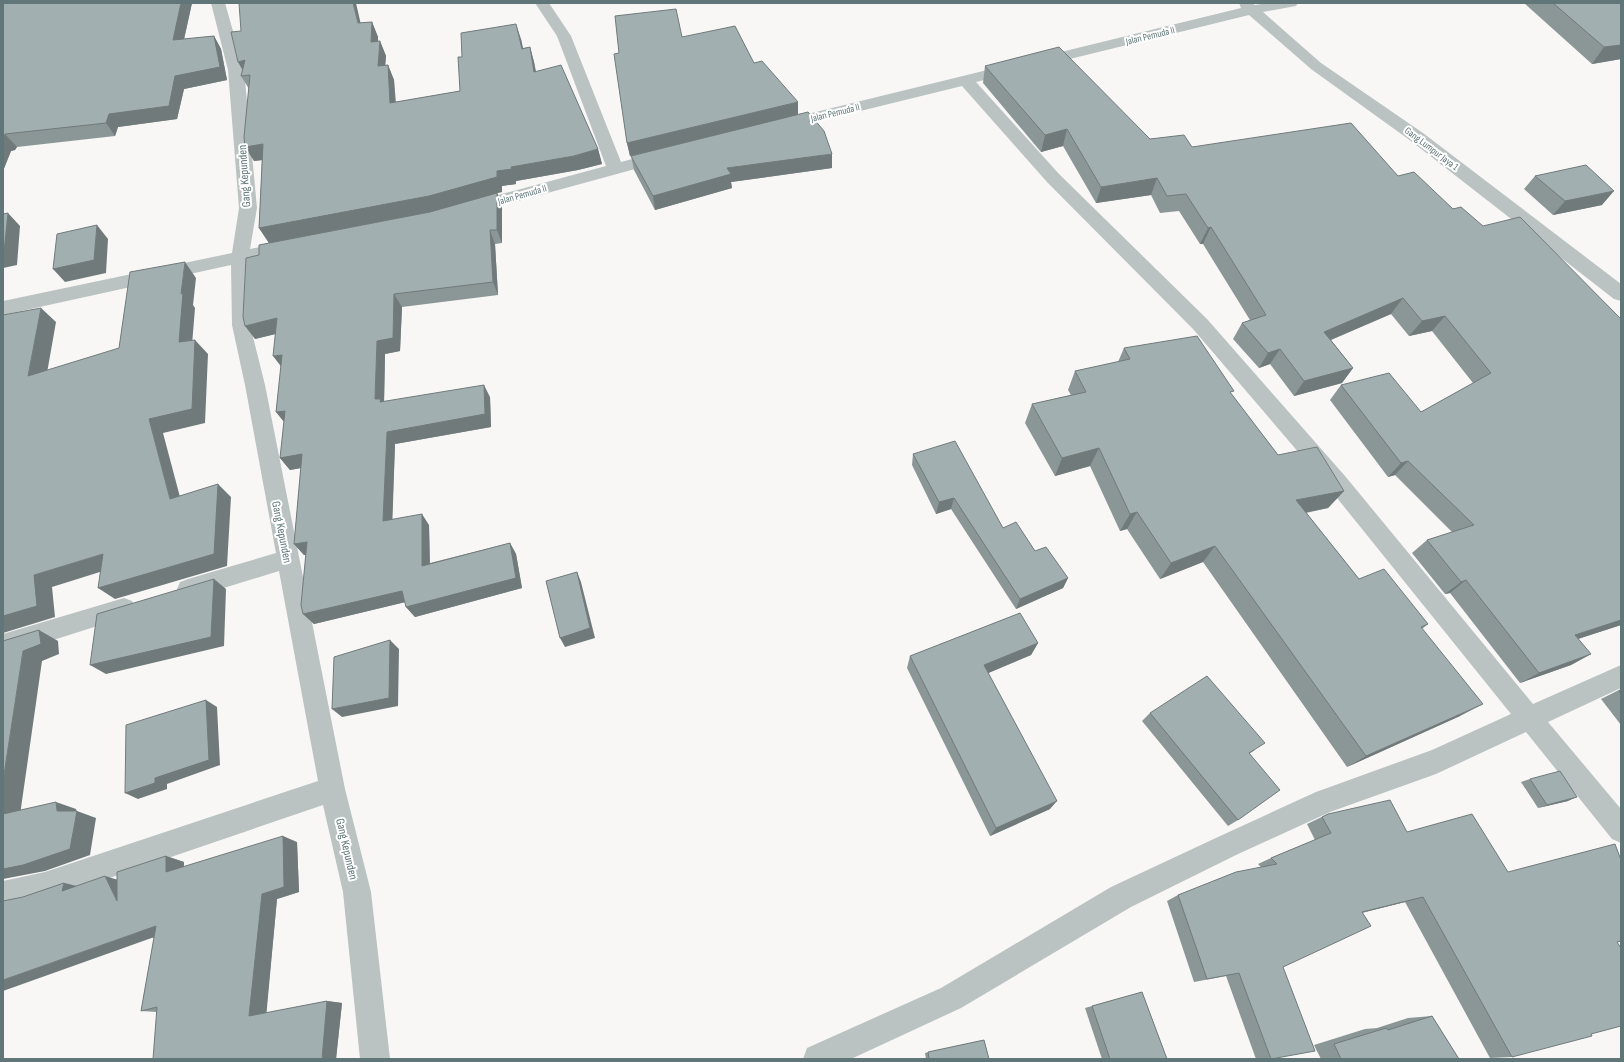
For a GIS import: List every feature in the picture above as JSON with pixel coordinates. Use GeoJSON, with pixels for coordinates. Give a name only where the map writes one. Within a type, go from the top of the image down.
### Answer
{"type":"FeatureCollection","features":[{"type":"Feature","properties":{"kind":"street","name":"Gang Kepunden"},"geometry":{"type":"LineString","coordinates":[[218,3],[236,70],[248,208],[240,256],[241,325],[254,385],[332,789],[357,892],[375,1059]]}},
{"type":"Feature","properties":{"kind":"street"},"geometry":{"type":"LineString","coordinates":[[542,3],[564,36],[615,168]]}},
{"type":"Feature","properties":{"kind":"street","name":"Jalan Pemuda II"},"geometry":{"type":"LineString","coordinates":[[767,129],[1248,7],[1291,3]]}},
{"type":"Feature","properties":{"kind":"street","name":"Gang Lumpur Jaya 1"},"geometry":{"type":"LineString","coordinates":[[1248,7],[1316,66],[1417,137],[1614,280],[1621,294]]}},
{"type":"Feature","properties":{"kind":"street"},"geometry":{"type":"LineString","coordinates":[[965,80],[1053,178],[1200,324],[1337,482],[1621,830]]}},
{"type":"Feature","properties":{"kind":"street","name":"Jalan Pemuda II"},"geometry":{"type":"LineString","coordinates":[[459,211],[676,152]]}},
{"type":"Feature","properties":{"kind":"street"},"geometry":{"type":"LineString","coordinates":[[3,308],[240,256],[303,244]]}},
{"type":"Feature","properties":{"kind":"street"},"geometry":{"type":"LineString","coordinates":[[167,595],[287,559]]}},
{"type":"Feature","properties":{"kind":"street"},"geometry":{"type":"LineString","coordinates":[[3,645],[145,602]]}},
{"type":"Feature","properties":{"kind":"street"},"geometry":{"type":"LineString","coordinates":[[818,1059],[950,998],[1121,897],[1226,846],[1325,801],[1436,761],[1621,676]]}},
{"type":"Feature","properties":{"kind":"street"},"geometry":{"type":"LineString","coordinates":[[3,895],[45,886],[332,789]]}},
{"type":"Feature","properties":{"kind":"building"},"geometry":{"type":"Polygon","coordinates":[[[3,3],[181,3],[173,40],[214,36],[220,67],[175,76],[169,106],[109,114],[106,123],[5,134],[3,138],[3,3]]]}},
{"type":"Feature","properties":{"kind":"building"},"geometry":{"type":"Polygon","coordinates":[[[239,3],[353,3],[358,23],[372,22],[371,42],[380,41],[378,66],[388,65],[390,103],[460,91],[458,57],[462,57],[461,33],[516,24],[522,49],[530,47],[534,72],[561,65],[598,149],[574,156],[511,167],[512,169],[497,171],[497,177],[429,196],[259,228],[263,144],[245,147],[244,137],[250,75],[241,76],[245,60],[238,62],[231,32],[241,31],[239,3]]]}},
{"type":"Feature","properties":{"kind":"building"},"geometry":{"type":"Polygon","coordinates":[[[1553,3],[1621,3],[1621,45],[1604,47],[1553,3]]]}},
{"type":"Feature","properties":{"kind":"building"},"geometry":{"type":"Polygon","coordinates":[[[676,9],[682,37],[735,26],[754,63],[762,61],[798,102],[627,143],[614,54],[619,53],[615,16],[676,9]]]}},
{"type":"Feature","properties":{"kind":"building"},"geometry":{"type":"Polygon","coordinates":[[[1059,47],[1150,139],[1184,135],[1192,147],[1351,123],[1398,176],[1414,172],[1453,209],[1461,207],[1483,226],[1520,217],[1621,319],[1621,620],[1575,635],[1591,654],[1539,673],[1466,580],[1461,582],[1427,540],[1474,525],[1408,461],[1401,463],[1341,385],[1389,373],[1421,412],[1491,373],[1445,316],[1422,321],[1403,298],[1324,332],[1353,368],[1304,381],[1280,349],[1268,353],[1242,323],[1266,315],[1211,227],[1208,228],[1186,194],[1167,196],[1157,178],[1101,187],[1067,129],[1045,135],[985,66],[1059,47]]]}},
{"type":"Feature","properties":{"kind":"building"},"geometry":{"type":"Polygon","coordinates":[[[808,112],[824,131],[832,154],[727,168],[731,174],[653,196],[631,156],[808,112]]]}},
{"type":"Feature","properties":{"kind":"building"},"geometry":{"type":"Polygon","coordinates":[[[1586,165],[1614,191],[1565,201],[1535,176],[1586,165]]]}},
{"type":"Feature","properties":{"kind":"building"},"geometry":{"type":"Polygon","coordinates":[[[497,193],[497,230],[490,230],[493,282],[394,294],[393,338],[377,341],[375,399],[381,399],[380,402],[484,385],[485,414],[387,432],[383,521],[422,514],[422,566],[510,543],[516,578],[406,607],[402,591],[303,614],[301,605],[307,542],[294,544],[302,454],[280,458],[285,411],[276,412],[282,355],[273,356],[277,318],[245,326],[243,317],[246,258],[259,255],[259,245],[430,212],[497,193]]]}},
{"type":"Feature","properties":{"kind":"building"},"geometry":{"type":"Polygon","coordinates":[[[8,213],[4,252],[3,252],[3,214],[8,213]]]}},
{"type":"Feature","properties":{"kind":"building"},"geometry":{"type":"Polygon","coordinates":[[[97,225],[94,260],[53,269],[57,234],[97,225]]]}},
{"type":"Feature","properties":{"kind":"building"},"geometry":{"type":"Polygon","coordinates":[[[185,262],[181,294],[183,293],[179,342],[195,340],[192,409],[149,419],[170,499],[218,484],[214,554],[98,588],[103,554],[34,575],[37,606],[3,616],[3,315],[41,308],[28,376],[119,348],[130,272],[185,262]]]}},
{"type":"Feature","properties":{"kind":"building"},"geometry":{"type":"Polygon","coordinates":[[[1197,336],[1234,391],[1230,392],[1278,455],[1317,447],[1344,491],[1296,500],[1359,579],[1384,569],[1428,624],[1421,627],[1483,704],[1366,756],[1215,546],[1171,563],[1137,512],[1130,514],[1099,448],[1062,458],[1032,404],[1086,392],[1075,371],[1130,359],[1124,348],[1197,336]]]}},
{"type":"Feature","properties":{"kind":"building"},"geometry":{"type":"Polygon","coordinates":[[[955,441],[1003,528],[1016,522],[1035,551],[1046,547],[1068,578],[1020,599],[954,498],[939,502],[913,454],[955,441]]]}},
{"type":"Feature","properties":{"kind":"building"},"geometry":{"type":"Polygon","coordinates":[[[577,572],[590,628],[560,638],[546,581],[577,572]]]}},
{"type":"Feature","properties":{"kind":"building"},"geometry":{"type":"Polygon","coordinates":[[[214,579],[211,637],[90,665],[97,614],[214,579]]]}},
{"type":"Feature","properties":{"kind":"building"},"geometry":{"type":"Polygon","coordinates":[[[1020,613],[1038,643],[984,665],[1057,801],[996,828],[910,656],[1020,613]]]}},
{"type":"Feature","properties":{"kind":"building"},"geometry":{"type":"Polygon","coordinates":[[[39,630],[41,644],[23,651],[3,781],[3,641],[39,630]]]}},
{"type":"Feature","properties":{"kind":"building"},"geometry":{"type":"Polygon","coordinates":[[[390,640],[389,698],[332,709],[334,657],[390,640]]]}},
{"type":"Feature","properties":{"kind":"building"},"geometry":{"type":"Polygon","coordinates":[[[1207,676],[1265,743],[1249,753],[1280,790],[1238,820],[1150,713],[1207,676]]]}},
{"type":"Feature","properties":{"kind":"building"},"geometry":{"type":"Polygon","coordinates":[[[206,700],[209,760],[155,778],[155,783],[125,793],[126,725],[206,700]]]}},
{"type":"Feature","properties":{"kind":"building"},"geometry":{"type":"Polygon","coordinates":[[[1560,771],[1577,797],[1547,805],[1530,779],[1560,771]]]}},
{"type":"Feature","properties":{"kind":"building"},"geometry":{"type":"Polygon","coordinates":[[[1390,800],[1407,832],[1472,814],[1508,872],[1615,844],[1621,860],[1621,941],[1617,942],[1621,948],[1621,1026],[1591,1034],[1592,1036],[1512,1057],[1423,897],[1362,912],[1371,926],[1283,967],[1315,1051],[1271,1059],[1239,973],[1207,979],[1178,895],[1236,872],[1277,864],[1271,858],[1331,833],[1322,817],[1328,814],[1390,800]]]}},
{"type":"Feature","properties":{"kind":"building"},"geometry":{"type":"Polygon","coordinates":[[[56,802],[57,811],[77,811],[70,849],[23,865],[3,869],[3,814],[56,802]]]}},
{"type":"Feature","properties":{"kind":"building"},"geometry":{"type":"Polygon","coordinates":[[[283,836],[284,887],[262,894],[249,1016],[327,1001],[322,1059],[153,1059],[157,1007],[141,1011],[156,926],[3,980],[3,901],[23,897],[64,883],[62,891],[105,876],[117,901],[117,872],[166,856],[166,872],[283,836]]]}},
{"type":"Feature","properties":{"kind":"building"},"geometry":{"type":"Polygon","coordinates":[[[1142,992],[1167,1059],[1110,1059],[1092,1006],[1142,992]]]}},
{"type":"Feature","properties":{"kind":"building"},"geometry":{"type":"Polygon","coordinates":[[[1432,1016],[1459,1059],[1341,1059],[1334,1044],[1386,1028],[1388,1030],[1432,1016]]]}},
{"type":"Feature","properties":{"kind":"building"},"geometry":{"type":"Polygon","coordinates":[[[984,1040],[989,1059],[929,1059],[928,1052],[984,1040]]]}}]}
